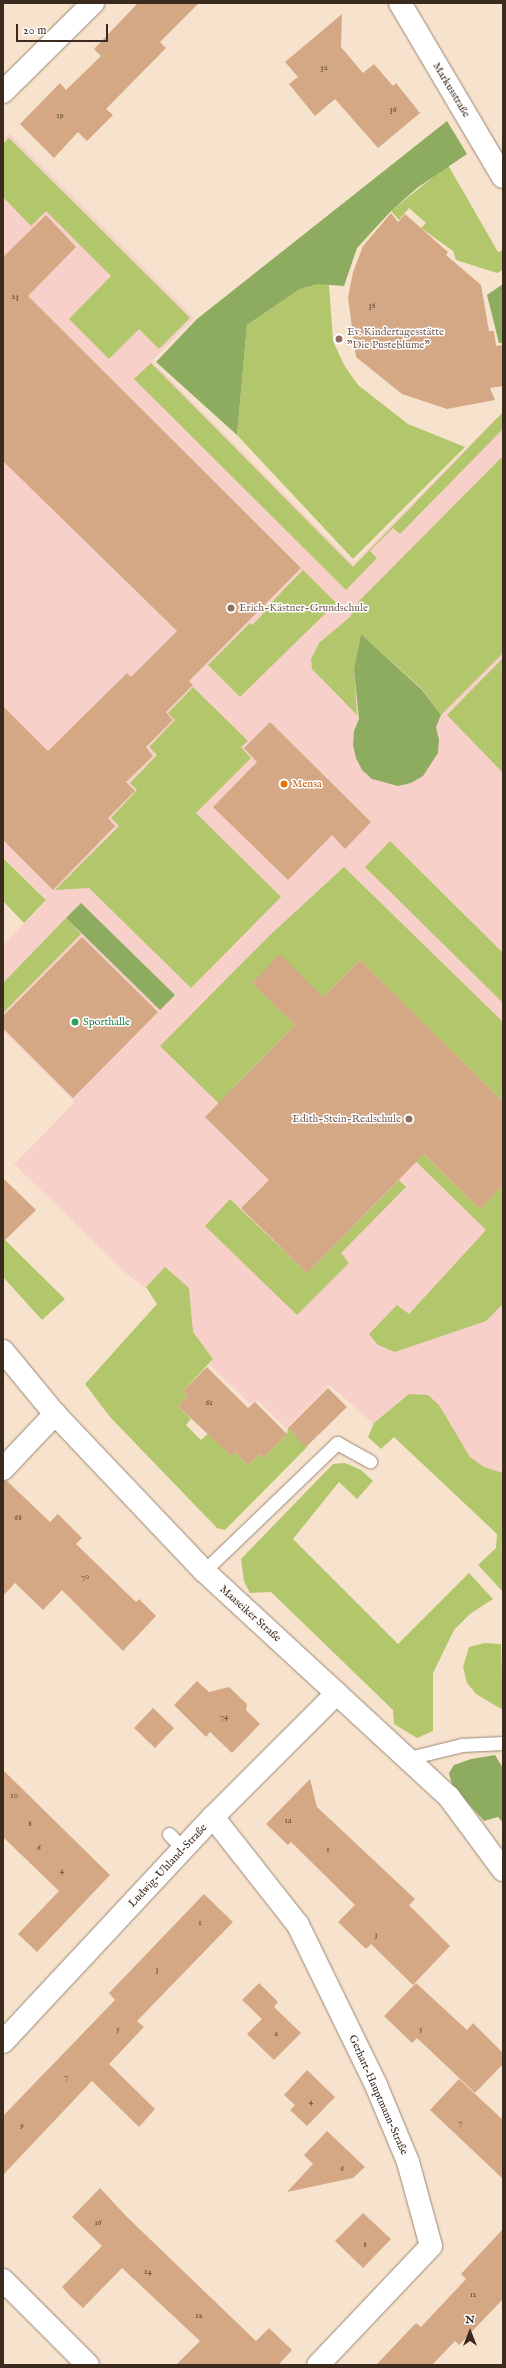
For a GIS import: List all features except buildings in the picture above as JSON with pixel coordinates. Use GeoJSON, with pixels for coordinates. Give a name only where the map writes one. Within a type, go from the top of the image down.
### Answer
{"type":"FeatureCollection","features":[{"type":"Feature","properties":{"kind":"street"},"geometry":{"type":"LineString","coordinates":[[3,92],[93,3]]}},
{"type":"Feature","properties":{"kind":"street","name":"Markusstraße"},"geometry":{"type":"LineString","coordinates":[[400,3],[503,177]]}},
{"type":"Feature","properties":{"kind":"street","name":"Maaseiker Straße"},"geometry":{"type":"LineString","coordinates":[[3,1351],[55,1414],[204,1571],[450,1797],[503,1870]]}},
{"type":"Feature","properties":{"kind":"street"},"geometry":{"type":"LineString","coordinates":[[3,1469],[55,1414]]}},
{"type":"Feature","properties":{"kind":"street","name":"Ludwig-Uhland-Straße"},"geometry":{"type":"LineString","coordinates":[[3,2042],[184,1850],[213,1817],[337,1693]]}},
{"type":"Feature","properties":{"kind":"street","name":"Gerhart-Hauptmann-Straße"},"geometry":{"type":"LineString","coordinates":[[213,1817],[298,1925],[376,2085],[408,2162],[431,2246],[318,2365]]}},
{"type":"Feature","properties":{"kind":"street"},"geometry":{"type":"LineString","coordinates":[[3,2280],[88,2365]]}},
{"type":"Feature","properties":{"kind":"lane"},"geometry":{"type":"LineString","coordinates":[[204,1571],[336,1443],[370,1461]]}},
{"type":"Feature","properties":{"kind":"lane"},"geometry":{"type":"LineString","coordinates":[[409,1758],[462,1745],[503,1743]]}},
{"type":"Feature","properties":{"kind":"lane"},"geometry":{"type":"LineString","coordinates":[[170,1834],[184,1850]]}},
{"type":"Feature","properties":{"kind":"shaded area"},"geometry":{"type":"Polygon","coordinates":[[[9,133],[194,318],[152,361],[353,564],[496,418],[503,426],[503,1559],[497,1533],[396,1436],[389,1438],[330,1385],[286,1428],[258,1400],[251,1405],[210,1365],[212,1359],[193,1333],[165,1268],[145,1288],[127,1274],[14,1164],[75,1102],[3,1031],[3,945],[47,900],[3,857],[3,140],[9,133]]]}},
{"type":"Feature","properties":{"kind":"green space"},"geometry":{"type":"Polygon","coordinates":[[[447,121],[467,154],[417,188],[391,211],[357,248],[344,286],[318,284],[300,289],[247,325],[237,435],[156,362],[197,319],[447,121]]]}},
{"type":"Feature","properties":{"kind":"green space"},"geometry":{"type":"Polygon","coordinates":[[[9,138],[190,318],[159,349],[139,329],[109,359],[69,319],[111,276],[46,211],[31,226],[3,197],[3,144],[9,138]]]}},
{"type":"Feature","properties":{"kind":"green space"},"geometry":{"type":"Polygon","coordinates":[[[448,165],[498,252],[503,250],[503,270],[497,273],[456,260],[453,251],[421,228],[426,223],[409,208],[399,220],[391,211],[448,165]]]}},
{"type":"Feature","properties":{"kind":"green space"},"geometry":{"type":"Polygon","coordinates":[[[318,284],[329,284],[333,341],[344,365],[358,385],[408,424],[465,447],[353,559],[237,435],[247,325],[300,289],[318,284]]]}},
{"type":"Feature","properties":{"kind":"green space"},"geometry":{"type":"Polygon","coordinates":[[[503,284],[503,343],[499,343],[487,295],[503,284]]]}},
{"type":"Feature","properties":{"kind":"green space"},"geometry":{"type":"Polygon","coordinates":[[[151,363],[353,567],[503,412],[503,429],[400,534],[393,528],[370,551],[377,558],[346,590],[134,379],[151,363]]]}},
{"type":"Feature","properties":{"kind":"green space"},"geometry":{"type":"Polygon","coordinates":[[[503,456],[503,653],[441,715],[422,689],[361,634],[354,669],[357,715],[312,669],[311,659],[319,643],[350,617],[359,601],[503,456]]]}},
{"type":"Feature","properties":{"kind":"green space"},"geometry":{"type":"Polygon","coordinates":[[[303,570],[336,603],[240,697],[208,665],[250,623],[252,625],[263,614],[262,612],[303,570]]]}},
{"type":"Feature","properties":{"kind":"green space"},"geometry":{"type":"Polygon","coordinates":[[[361,634],[422,690],[441,715],[436,727],[439,740],[438,753],[423,776],[411,783],[398,786],[372,779],[362,770],[356,758],[353,745],[354,731],[359,719],[354,669],[361,634]]]}},
{"type":"Feature","properties":{"kind":"green space"},"geometry":{"type":"Polygon","coordinates":[[[503,658],[503,773],[447,715],[503,658]]]}},
{"type":"Feature","properties":{"kind":"green space"},"geometry":{"type":"Polygon","coordinates":[[[193,687],[248,741],[241,747],[251,758],[196,813],[281,897],[191,988],[89,888],[55,890],[119,826],[111,818],[137,790],[130,783],[157,755],[149,747],[175,720],[168,713],[193,687]]]}},
{"type":"Feature","properties":{"kind":"green space"},"geometry":{"type":"Polygon","coordinates":[[[390,841],[503,953],[503,1003],[365,867],[390,841]]]}},
{"type":"Feature","properties":{"kind":"green space"},"geometry":{"type":"Polygon","coordinates":[[[3,858],[46,900],[24,923],[3,901],[3,858]]]}},
{"type":"Feature","properties":{"kind":"green space"},"geometry":{"type":"Polygon","coordinates":[[[344,867],[503,1022],[503,1102],[360,960],[323,997],[280,955],[252,983],[295,1025],[232,1089],[270,1127],[252,1136],[160,1046],[269,936],[344,867]]]}},
{"type":"Feature","properties":{"kind":"green space"},"geometry":{"type":"Polygon","coordinates":[[[81,903],[175,995],[160,1010],[66,918],[81,903]]]}},
{"type":"Feature","properties":{"kind":"green space"},"geometry":{"type":"Polygon","coordinates":[[[66,918],[81,934],[3,1013],[3,983],[66,918]]]}},
{"type":"Feature","properties":{"kind":"green space"},"geometry":{"type":"Polygon","coordinates":[[[397,1128],[480,1209],[503,1185],[503,1304],[486,1321],[395,1352],[378,1345],[369,1334],[397,1305],[409,1314],[486,1230],[390,1136],[397,1128]]]}},
{"type":"Feature","properties":{"kind":"green space"},"geometry":{"type":"Polygon","coordinates":[[[399,1180],[406,1187],[341,1253],[349,1263],[297,1315],[205,1226],[230,1199],[307,1273],[399,1180]]]}},
{"type":"Feature","properties":{"kind":"green space"},"geometry":{"type":"Polygon","coordinates":[[[3,1238],[65,1299],[42,1320],[3,1277],[3,1238]]]}},
{"type":"Feature","properties":{"kind":"green space"},"geometry":{"type":"Polygon","coordinates":[[[165,1267],[189,1288],[193,1332],[213,1359],[183,1391],[188,1395],[178,1406],[191,1419],[186,1425],[201,1440],[218,1424],[231,1456],[235,1452],[248,1465],[259,1454],[263,1458],[287,1434],[288,1428],[307,1447],[225,1530],[217,1528],[110,1417],[85,1384],[157,1304],[146,1287],[165,1267]]]}},
{"type":"Feature","properties":{"kind":"green space"},"geometry":{"type":"Polygon","coordinates":[[[409,1394],[428,1395],[439,1405],[470,1457],[484,1467],[503,1473],[503,1592],[478,1565],[496,1548],[497,1534],[394,1437],[381,1449],[368,1437],[374,1423],[409,1394]]]}},
{"type":"Feature","properties":{"kind":"green space"},"geometry":{"type":"Polygon","coordinates":[[[345,1463],[361,1470],[373,1481],[357,1499],[339,1482],[293,1539],[398,1644],[469,1573],[493,1599],[470,1614],[454,1630],[433,1673],[433,1731],[417,1738],[394,1724],[393,1710],[271,1592],[250,1593],[244,1581],[241,1559],[333,1464],[345,1463]]]}},
{"type":"Feature","properties":{"kind":"green space"},"geometry":{"type":"Polygon","coordinates":[[[485,1643],[501,1644],[503,1710],[476,1694],[467,1683],[463,1667],[469,1647],[485,1643]]]}},
{"type":"Feature","properties":{"kind":"green space"},"geometry":{"type":"Polygon","coordinates":[[[495,1755],[503,1768],[503,1823],[498,1817],[484,1821],[452,1785],[449,1773],[454,1765],[471,1759],[495,1755]]]}},
{"type":"Feature","properties":{"kind":"place","name":"Ev. Kindertagesstätte \"Die Pusteblume\""},"geometry":{"type":"Point","coordinates":[339,339]}},
{"type":"Feature","properties":{"kind":"place","name":"Erich-Kästner-Grundschule"},"geometry":{"type":"Point","coordinates":[231,608]}},
{"type":"Feature","properties":{"kind":"place","name":"Mensa"},"geometry":{"type":"Point","coordinates":[284,784]}},
{"type":"Feature","properties":{"kind":"place","name":"Sporthalle"},"geometry":{"type":"Point","coordinates":[75,1022]}},
{"type":"Feature","properties":{"kind":"place","name":"Edith-Stein-Realschule"},"geometry":{"type":"Point","coordinates":[409,1119]}}]}
